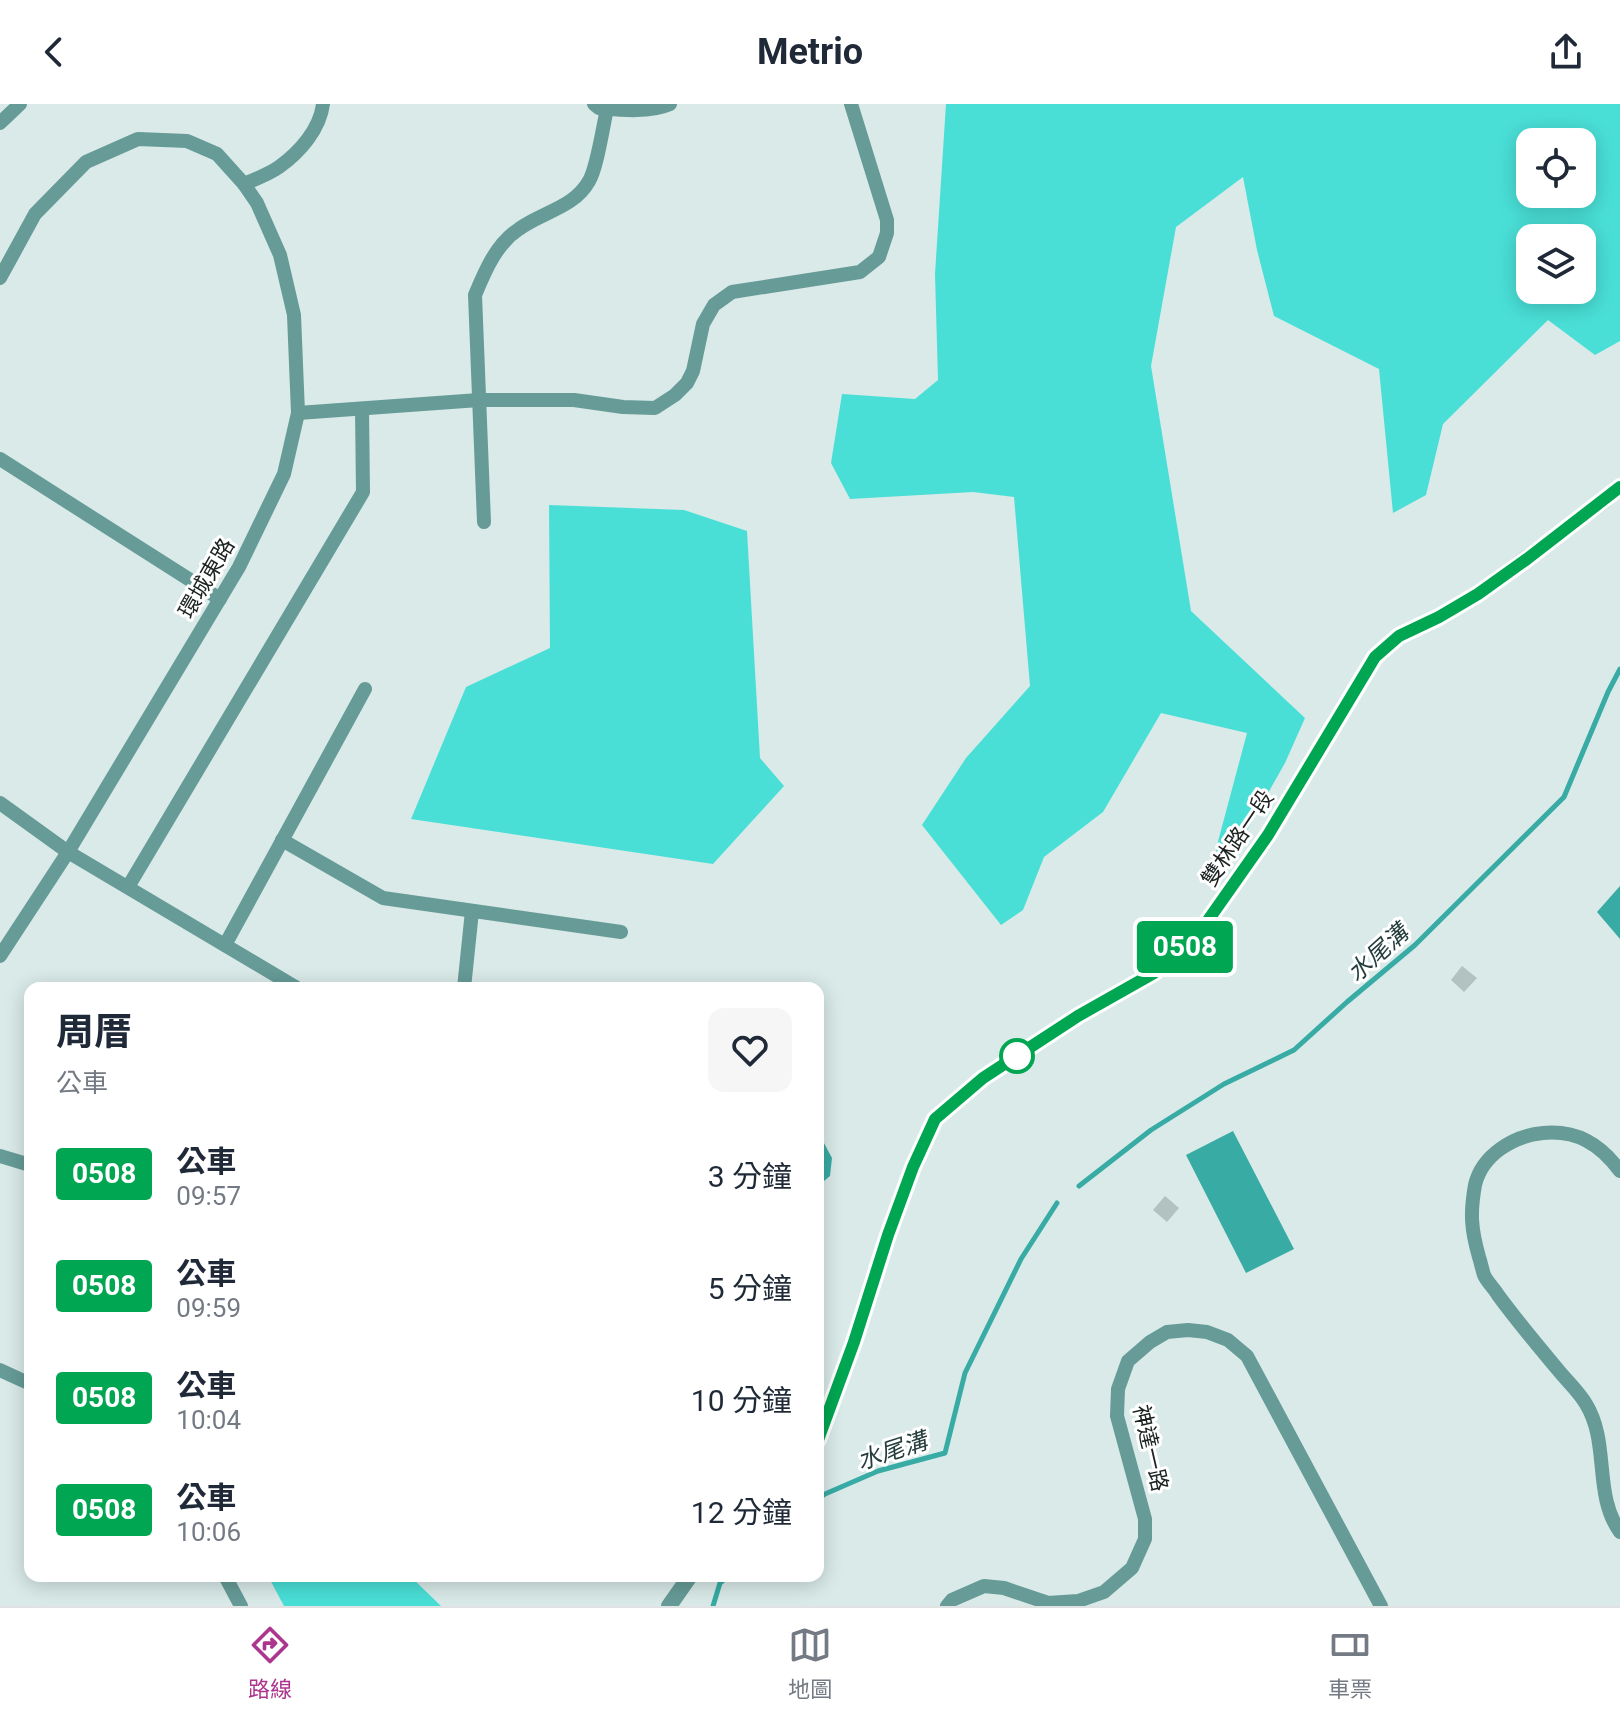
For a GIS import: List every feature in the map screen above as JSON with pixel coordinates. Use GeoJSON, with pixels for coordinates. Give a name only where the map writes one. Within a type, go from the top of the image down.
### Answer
{"type":"FeatureCollection","features":[{"type":"Feature","properties":{"kind":"street"},"geometry":{"type":"LineString","coordinates":[[0,123],[20,104]]}},
{"type":"Feature","properties":{"kind":"street"},"geometry":{"type":"LineString","coordinates":[[244,184],[279,167],[307,141],[321,116],[323,104]]}},
{"type":"Feature","properties":{"kind":"street"},"geometry":{"type":"LineString","coordinates":[[484,522],[475,295],[486,269],[502,244],[518,229],[563,207],[591,179],[600,106],[661,108],[670,104]]}},
{"type":"Feature","properties":{"kind":"street"},"geometry":{"type":"LineString","coordinates":[[298,413],[479,400],[574,400],[655,408],[687,383],[693,371],[703,324],[714,305],[732,292],[860,272],[879,257],[887,233],[887,220],[851,104]]}},
{"type":"Feature","properties":{"kind":"street","name":"環城東路"},"geometry":{"type":"LineString","coordinates":[[0,278],[35,214],[86,162],[138,139],[187,141],[217,154],[257,203],[280,255],[294,315],[298,413],[284,474],[239,567],[68,852],[0,956]]}},
{"type":"Feature","properties":{"kind":"street"},"geometry":{"type":"LineString","coordinates":[[128,887],[363,492],[362,409]]}},
{"type":"Feature","properties":{"kind":"street"},"geometry":{"type":"LineString","coordinates":[[0,459],[220,599]]}},
{"type":"Feature","properties":{"kind":"street","name":"雙林路一段"},"geometry":{"type":"LineString","coordinates":[[824,1424],[888,1235],[935,1119],[983,1078],[1078,1016],[1154,973],[1197,936],[1268,835],[1375,657],[1399,636],[1478,594],[1620,487]]}},
{"type":"Feature","properties":{"kind":"street"},"geometry":{"type":"LineString","coordinates":[[225,945],[365,689]]}},
{"type":"Feature","properties":{"kind":"street"},"geometry":{"type":"LineString","coordinates":[[0,803],[68,852],[287,982]]}},
{"type":"Feature","properties":{"kind":"street"},"geometry":{"type":"LineString","coordinates":[[282,840],[383,898],[621,932]]}},
{"type":"Feature","properties":{"kind":"street"},"geometry":{"type":"LineString","coordinates":[[465,982],[472,911]]}},
{"type":"Feature","properties":{"kind":"street"},"geometry":{"type":"LineString","coordinates":[[1620,1171],[1607,1153],[1577,1135],[1551,1132],[1532,1134],[1501,1146],[1478,1171],[1472,1202],[1472,1231],[1484,1275],[1586,1403],[1595,1422],[1604,1495],[1620,1532]]}},
{"type":"Feature","properties":{"kind":"street"},"geometry":{"type":"LineString","coordinates":[[0,1156],[24,1163]]}},
{"type":"Feature","properties":{"kind":"street","name":"神達一路"},"geometry":{"type":"LineString","coordinates":[[947,1606],[952,1600],[984,1586],[1004,1588],[1048,1604],[1078,1601],[1104,1592],[1132,1568],[1145,1539],[1145,1519],[1117,1416],[1118,1389],[1128,1361],[1150,1342],[1167,1332],[1188,1330],[1207,1332],[1228,1340],[1247,1356],[1381,1606]]}},
{"type":"Feature","properties":{"kind":"street"},"geometry":{"type":"LineString","coordinates":[[0,1370],[24,1381]]}},
{"type":"Feature","properties":{"kind":"street"},"geometry":{"type":"LineString","coordinates":[[228,1582],[241,1606]]}},
{"type":"Feature","properties":{"kind":"street"},"geometry":{"type":"LineString","coordinates":[[676,1603],[687,1582]]}},
{"type":"Feature","properties":{"kind":"shaded area"},"geometry":{"type":"Polygon","coordinates":[[[946,104],[1620,104],[1620,341],[1595,355],[1548,320],[1443,424],[1426,495],[1393,513],[1379,369],[1274,316],[1243,177],[1176,227],[1151,366],[1191,611],[1305,718],[1285,763],[1220,878],[1216,849],[1247,733],[1161,713],[1103,812],[1044,857],[1023,910],[1001,925],[922,825],[966,758],[1030,686],[1014,497],[973,492],[850,499],[831,463],[842,394],[915,399],[938,380],[935,274],[946,104]]]}},
{"type":"Feature","properties":{"kind":"shaded area"},"geometry":{"type":"Polygon","coordinates":[[[549,505],[684,510],[747,531],[760,758],[784,786],[713,864],[411,819],[466,687],[550,648],[549,505]]]}},
{"type":"Feature","properties":{"kind":"shaded area"},"geometry":{"type":"Polygon","coordinates":[[[1620,886],[1620,939],[1597,912],[1620,886]]]}},
{"type":"Feature","properties":{"kind":"shaded area"},"geometry":{"type":"Polygon","coordinates":[[[1233,1131],[1294,1249],[1246,1273],[1186,1155],[1233,1131]]]}},
{"type":"Feature","properties":{"kind":"shaded area"},"geometry":{"type":"Polygon","coordinates":[[[824,1143],[832,1158],[830,1176],[824,1181],[824,1143]]]}},
{"type":"Feature","properties":{"kind":"shaded area"},"geometry":{"type":"Polygon","coordinates":[[[271,1582],[416,1582],[441,1606],[284,1606],[271,1582]]]}},
{"type":"Feature","properties":{"kind":"building"},"geometry":{"type":"Polygon","coordinates":[[[1462,966],[1477,978],[1464,992],[1451,980],[1462,966]]]}},
{"type":"Feature","properties":{"kind":"building"},"geometry":{"type":"Polygon","coordinates":[[[1165,1196],[1179,1208],[1167,1222],[1153,1210],[1165,1196]]]}},
{"type":"Feature","properties":{"kind":"waterway","name":"水尾溝"},"geometry":{"type":"LineString","coordinates":[[1079,1186],[1151,1130],[1224,1084],[1294,1050],[1415,945],[1564,797],[1620,669]]}},
{"type":"Feature","properties":{"kind":"waterway","name":"水尾溝"},"geometry":{"type":"LineString","coordinates":[[824,1495],[878,1471],[945,1453],[965,1373],[1021,1259],[1057,1203]]}},
{"type":"Feature","properties":{"kind":"waterway","name":"水尾溝"},"geometry":{"type":"LineString","coordinates":[[713,1606],[721,1582]]}},
{"type":"Feature","properties":{"kind":"bus line","name":"0508"},"geometry":{"type":"LineString","coordinates":[[824,1426],[888,1235],[935,1119],[983,1078],[1078,1016],[1154,973],[1197,936],[1268,835],[1375,657],[1399,636],[1478,594],[1620,487]]}}]}
